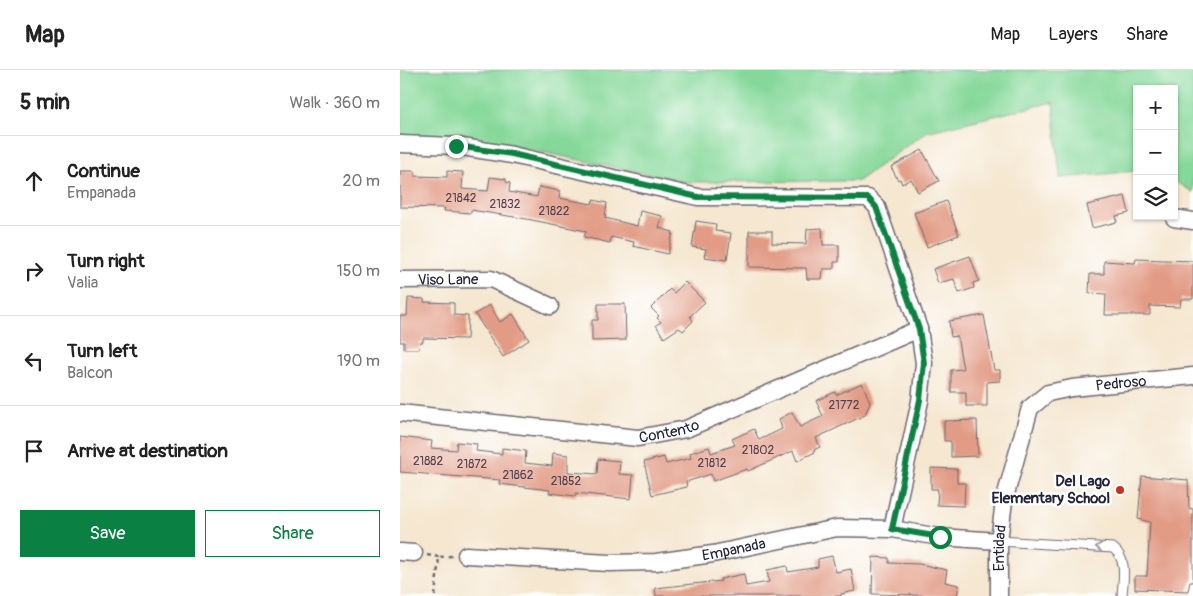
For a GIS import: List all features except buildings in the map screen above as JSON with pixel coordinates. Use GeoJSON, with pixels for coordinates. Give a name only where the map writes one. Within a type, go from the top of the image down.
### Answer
{"type":"FeatureCollection","features":[{"type":"Feature","properties":{"kind":"street"},"geometry":{"type":"LineString","coordinates":[[400,144],[456,146],[512,154],[698,197],[868,198],[876,207],[919,329],[924,363],[920,400],[892,529]]}},
{"type":"Feature","properties":{"kind":"street"},"geometry":{"type":"LineString","coordinates":[[1178,219],[1193,221]]}},
{"type":"Feature","properties":{"kind":"street","name":"Viso Lane"},"geometry":{"type":"LineString","coordinates":[[400,280],[491,280],[550,306]]}},
{"type":"Feature","properties":{"kind":"street","name":"Contento"},"geometry":{"type":"LineString","coordinates":[[400,413],[638,438],[686,429],[919,329]]}},
{"type":"Feature","properties":{"kind":"street","name":"Pedroso"},"geometry":{"type":"LineString","coordinates":[[1048,393],[1104,384],[1193,376]]}},
{"type":"Feature","properties":{"kind":"street","name":"Entidad"},"geometry":{"type":"LineString","coordinates":[[999,596],[999,541],[1004,501],[1030,408],[1048,393]]}},
{"type":"Feature","properties":{"kind":"street","name":"Empanada"},"geometry":{"type":"LineString","coordinates":[[466,555],[609,563],[656,562],[713,554],[837,528],[892,529],[940,537],[999,541]]}},
{"type":"Feature","properties":{"kind":"lane"},"geometry":{"type":"LineString","coordinates":[[999,541],[1113,548],[1120,554],[1123,561],[1122,596]]}},
{"type":"Feature","properties":{"kind":"path"},"geometry":{"type":"LineString","coordinates":[[435,596],[439,557],[466,555]]}},
{"type":"Feature","properties":{"kind":"green space"},"geometry":{"type":"Polygon","coordinates":[[[400,70],[1193,70],[1193,192],[1178,183],[1178,85],[1133,85],[1133,171],[1060,178],[1053,102],[926,132],[858,181],[687,182],[483,140],[400,135],[400,70]]]}},
{"type":"Feature","properties":{"kind":"place","name":"Del Lago Elementary School"},"geometry":{"type":"Point","coordinates":[1120,490]}},
{"type":"Feature","properties":{"kind":"route"},"geometry":{"type":"LineString","coordinates":[[456,146],[512,154],[698,197],[868,198],[876,207],[919,329],[924,363],[920,400],[892,529],[940,537]]}}]}
